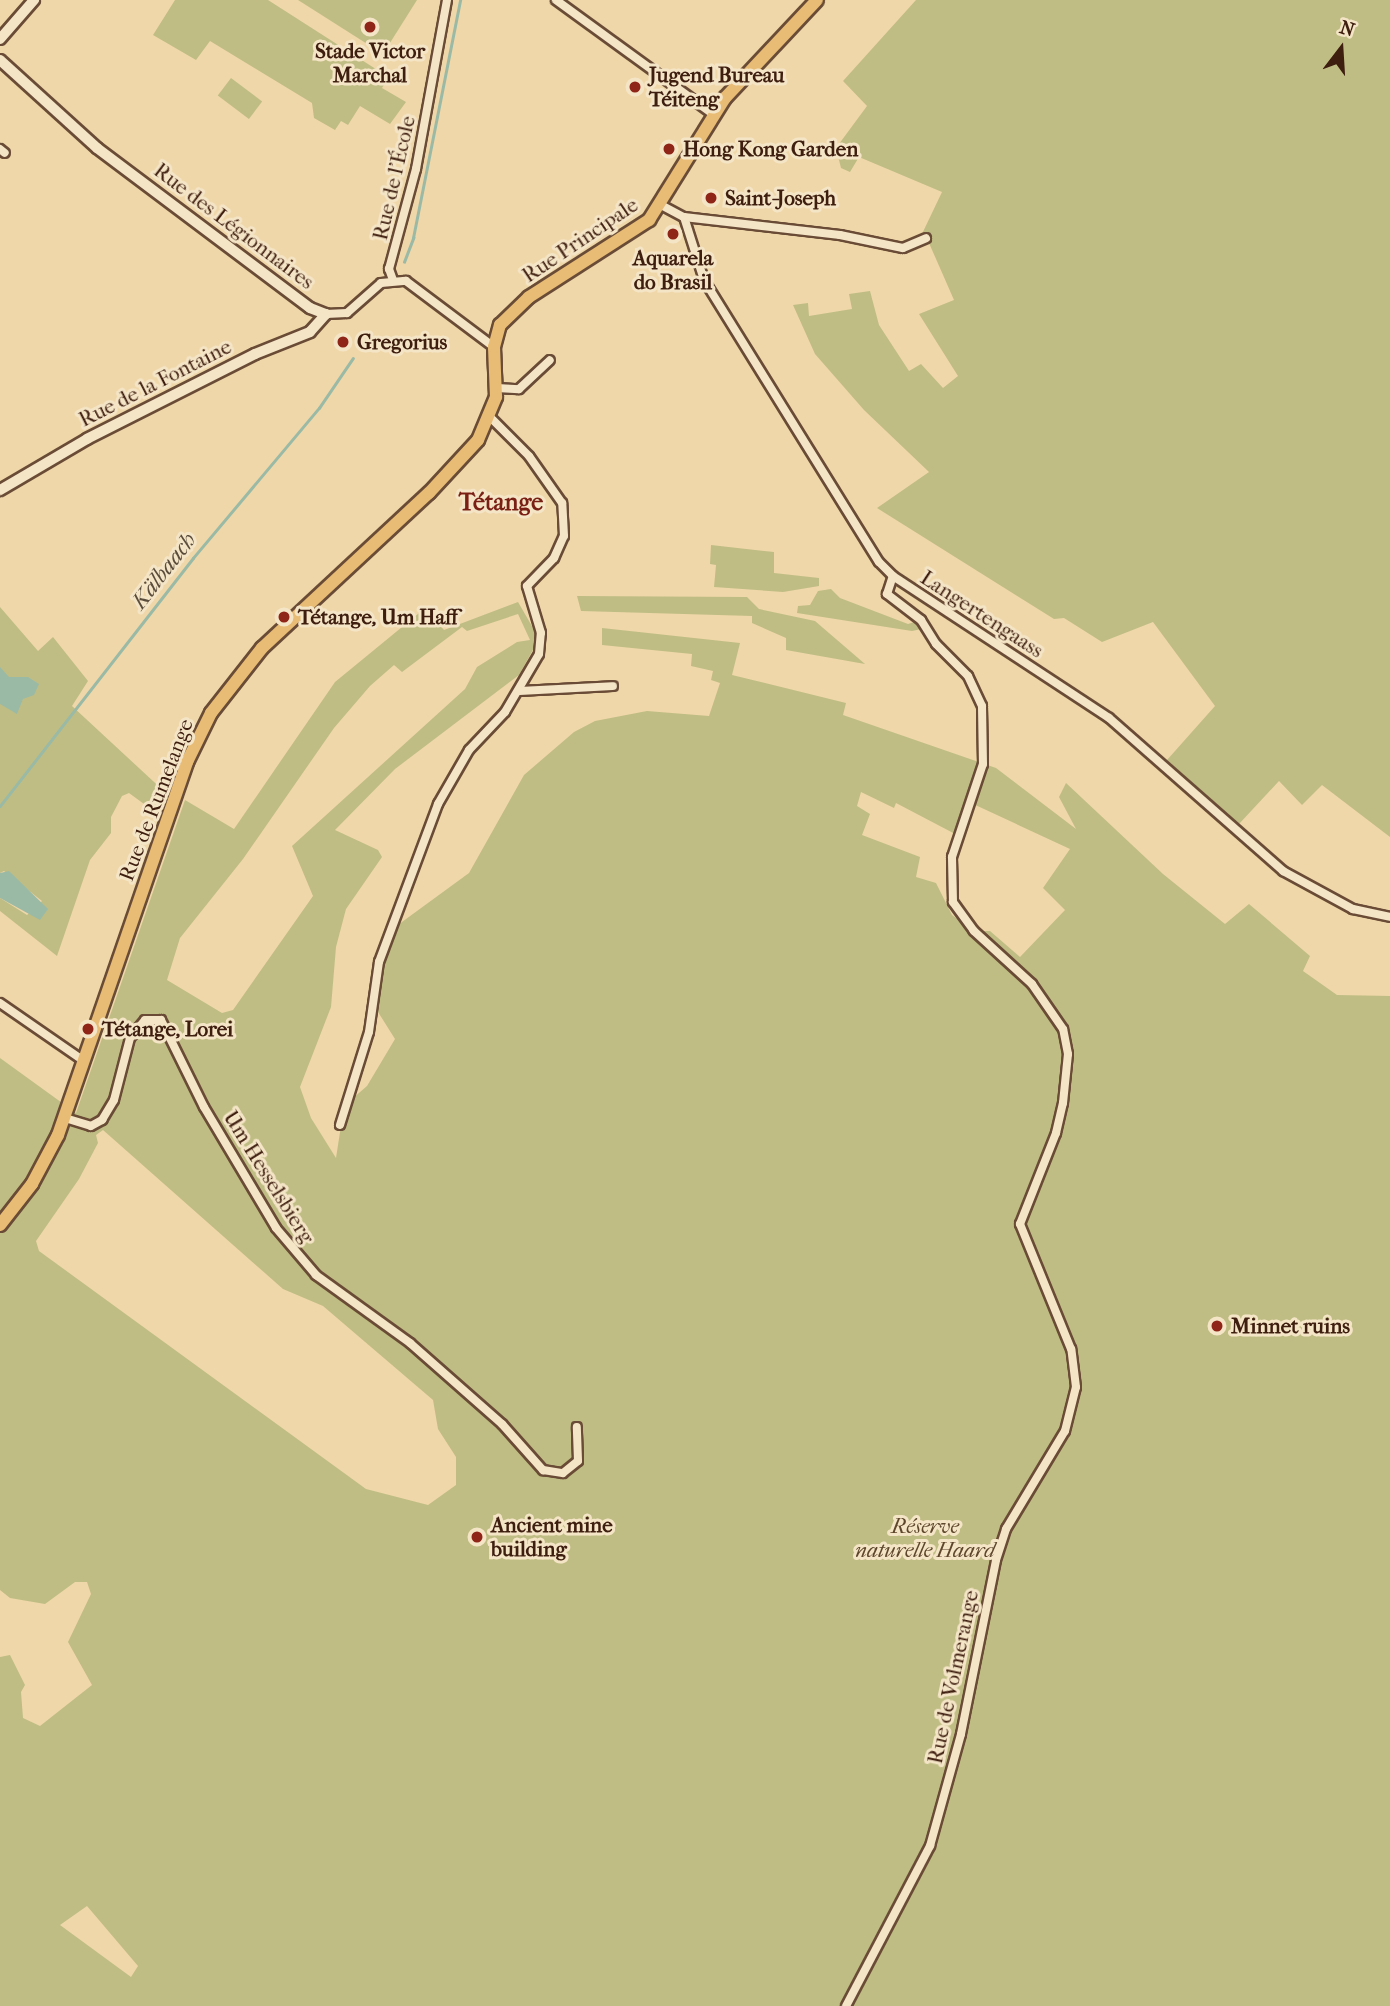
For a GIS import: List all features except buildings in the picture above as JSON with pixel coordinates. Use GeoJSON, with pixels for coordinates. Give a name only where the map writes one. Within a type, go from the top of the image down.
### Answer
{"type":"FeatureCollection","features":[{"type":"Feature","properties":{"kind":"main road"},"geometry":{"type":"LineString","coordinates":[[0,39],[34,0]]}},
{"type":"Feature","properties":{"kind":"main road","name":"Rue Principale"},"geometry":{"type":"LineString","coordinates":[[494,346],[500,325],[529,297],[636,231],[661,205],[714,114],[817,0]]}},
{"type":"Feature","properties":{"kind":"main road","name":"Rue de Rumelange"},"geometry":{"type":"LineString","coordinates":[[0,1226],[32,1184],[65,1118],[180,784],[211,713],[262,648],[467,454],[490,417],[497,388],[494,346]]}},
{"type":"Feature","properties":{"kind":"street","name":"Rue de l'École"},"geometry":{"type":"LineString","coordinates":[[393,280],[389,268],[416,169],[447,0]]}},
{"type":"Feature","properties":{"kind":"street"},"geometry":{"type":"LineString","coordinates":[[556,0],[714,114]]}},
{"type":"Feature","properties":{"kind":"street","name":"Rue des Légionnaires"},"geometry":{"type":"LineString","coordinates":[[0,60],[97,148],[310,308],[326,314],[346,313],[370,289],[393,280]]}},
{"type":"Feature","properties":{"kind":"street"},"geometry":{"type":"LineString","coordinates":[[661,205],[684,217],[840,235],[903,248],[926,238]]}},
{"type":"Feature","properties":{"kind":"street","name":"Langertengaass"},"geometry":{"type":"LineString","coordinates":[[684,217],[704,280],[879,562],[893,576],[1108,718],[1283,871],[1353,909],[1390,917]]}},
{"type":"Feature","properties":{"kind":"street"},"geometry":{"type":"LineString","coordinates":[[393,280],[425,292],[494,346]]}},
{"type":"Feature","properties":{"kind":"street","name":"Rue de la Fontaine"},"geometry":{"type":"LineString","coordinates":[[0,490],[99,433],[255,354],[310,332],[326,314]]}},
{"type":"Feature","properties":{"kind":"street"},"geometry":{"type":"LineString","coordinates":[[497,388],[519,389],[550,360]]}},
{"type":"Feature","properties":{"kind":"street"},"geometry":{"type":"LineString","coordinates":[[340,1125],[367,1039],[379,962],[438,804],[469,750],[519,691],[539,654],[541,633],[527,586],[561,547],[565,511],[529,456],[490,417]]}},
{"type":"Feature","properties":{"kind":"street","name":"Rue de Volmerange"},"geometry":{"type":"LineString","coordinates":[[846,2006],[930,1846],[961,1734],[996,1560],[1006,1529],[1065,1431],[1076,1387],[1071,1349],[1020,1224],[1056,1133],[1063,1103],[1068,1054],[1063,1029],[1032,984],[974,932],[953,902],[957,835],[983,764],[982,706],[968,676],[936,643],[921,620],[887,594],[893,576]]}},
{"type":"Feature","properties":{"kind":"street"},"geometry":{"type":"LineString","coordinates":[[519,691],[613,686]]}},
{"type":"Feature","properties":{"kind":"street"},"geometry":{"type":"LineString","coordinates":[[0,1003],[84,1061]]}},
{"type":"Feature","properties":{"kind":"street","name":"Um Hesselsbierg"},"geometry":{"type":"LineString","coordinates":[[65,1118],[91,1126],[102,1120],[114,1100],[130,1038],[145,1020],[161,1020],[204,1107],[276,1228],[316,1275],[410,1343],[502,1424],[543,1470],[563,1473],[578,1461],[577,1427]]}},
{"type":"Feature","properties":{"kind":"green space"},"geometry":{"type":"Polygon","coordinates":[[[175,0],[268,0],[382,73],[387,80],[382,88],[406,102],[390,124],[360,106],[348,125],[341,121],[335,130],[314,118],[312,103],[210,41],[196,60],[153,35],[175,0]]]}},
{"type":"Feature","properties":{"kind":"green space","name":"Stade Victor Marchal"},"geometry":{"type":"Polygon","coordinates":[[[298,0],[417,0],[383,54],[298,0]]]}},
{"type":"Feature","properties":{"kind":"green space"},"geometry":{"type":"Polygon","coordinates":[[[916,0],[1390,0],[1390,837],[1322,785],[1302,805],[1279,781],[1239,824],[1167,760],[1215,706],[1153,622],[1102,642],[1064,618],[1054,619],[877,508],[929,472],[864,410],[815,354],[793,305],[808,303],[809,316],[852,309],[849,294],[870,291],[879,325],[909,371],[921,364],[943,388],[958,376],[919,314],[954,300],[929,243],[921,236],[942,192],[859,157],[850,172],[841,168],[836,148],[867,106],[843,81],[916,0]]]}},
{"type":"Feature","properties":{"kind":"green space"},"geometry":{"type":"Polygon","coordinates":[[[231,78],[262,101],[249,119],[218,96],[231,78]]]}},
{"type":"Feature","properties":{"kind":"green space"},"geometry":{"type":"Polygon","coordinates":[[[711,545],[774,552],[774,573],[819,578],[819,586],[783,592],[714,587],[716,565],[710,564],[711,545]]]}},
{"type":"Feature","properties":{"kind":"green space"},"geometry":{"type":"Polygon","coordinates":[[[831,589],[840,598],[908,624],[921,620],[926,628],[912,631],[797,613],[798,606],[810,605],[818,591],[831,589]]]}},
{"type":"Feature","properties":{"kind":"green space"},"geometry":{"type":"Polygon","coordinates":[[[577,596],[747,597],[759,609],[815,621],[865,664],[786,650],[786,638],[752,623],[752,616],[581,611],[577,596]]]}},
{"type":"Feature","properties":{"kind":"green space","name":"Réserve naturelle Haard"},"geometry":{"type":"Polygon","coordinates":[[[518,602],[536,633],[534,648],[519,675],[395,769],[335,830],[378,850],[382,857],[346,909],[336,947],[331,1007],[300,1087],[311,1118],[336,1158],[344,1106],[367,1086],[395,1039],[373,1004],[379,962],[391,930],[469,873],[524,775],[574,732],[595,721],[647,711],[709,716],[720,683],[711,680],[713,671],[691,666],[692,654],[602,645],[602,628],[740,643],[732,675],[846,703],[843,715],[996,768],[1076,829],[1059,797],[1066,783],[1163,874],[1225,924],[1249,904],[1310,956],[1303,971],[1337,995],[1390,996],[1390,2006],[0,2006],[0,1657],[10,1655],[25,1685],[21,1692],[23,1718],[40,1726],[92,1685],[68,1642],[91,1594],[87,1582],[75,1582],[45,1604],[10,1598],[0,1590],[0,1058],[76,1113],[185,800],[234,829],[335,682],[424,609],[444,630],[518,602]],[[518,614],[467,631],[462,627],[402,672],[394,665],[370,686],[334,728],[243,859],[180,938],[167,980],[222,1013],[233,1010],[313,896],[292,846],[465,689],[477,667],[517,642],[530,640],[518,614]],[[861,792],[857,806],[870,814],[862,835],[920,857],[916,877],[936,883],[952,915],[974,931],[990,931],[1020,957],[1065,910],[1043,888],[1070,849],[971,803],[957,835],[896,803],[894,808],[861,792]],[[103,1130],[96,1135],[98,1143],[79,1179],[36,1241],[39,1251],[366,1489],[428,1505],[456,1485],[456,1457],[438,1429],[433,1400],[323,1306],[283,1289],[103,1130]],[[87,1906],[60,1925],[131,1977],[138,1966],[87,1906]]]}},
{"type":"Feature","properties":{"kind":"green space"},"geometry":{"type":"Polygon","coordinates":[[[0,607],[38,651],[53,637],[88,681],[72,706],[167,794],[161,798],[159,815],[129,793],[122,796],[111,817],[111,833],[90,860],[57,956],[0,911],[0,898],[27,915],[42,901],[4,871],[0,873],[0,607]]]}},
{"type":"Feature","properties":{"kind":"shaded area"},"geometry":{"type":"Polygon","coordinates":[[[0,667],[9,677],[28,677],[39,684],[34,695],[23,699],[17,714],[0,704],[0,667]]]}},
{"type":"Feature","properties":{"kind":"shaded area"},"geometry":{"type":"Polygon","coordinates":[[[9,871],[48,909],[40,920],[0,898],[0,873],[9,871]]]}},
{"type":"Feature","properties":{"kind":"waterway","name":"Kälbaach"},"geometry":{"type":"LineString","coordinates":[[404,262],[413,238],[460,0]]}},
{"type":"Feature","properties":{"kind":"waterway","name":"Kälbaach"},"geometry":{"type":"LineString","coordinates":[[0,806],[193,558],[319,408],[353,358]]}},
{"type":"Feature","properties":{"kind":"place","name":"Stade Victor Marchal"},"geometry":{"type":"Point","coordinates":[370,27]}},
{"type":"Feature","properties":{"kind":"place","name":"Jugend Bureau Téiteng"},"geometry":{"type":"Point","coordinates":[635,87]}},
{"type":"Feature","properties":{"kind":"place","name":"Hong Kong Garden"},"geometry":{"type":"Point","coordinates":[669,149]}},
{"type":"Feature","properties":{"kind":"place","name":"Saint-Joseph"},"geometry":{"type":"Point","coordinates":[711,198]}},
{"type":"Feature","properties":{"kind":"place","name":"Aquarela do Brasil"},"geometry":{"type":"Point","coordinates":[673,234]}},
{"type":"Feature","properties":{"kind":"place","name":"Gregorius"},"geometry":{"type":"Point","coordinates":[343,342]}},
{"type":"Feature","properties":{"kind":"place","name":"Tétange, Um Haff"},"geometry":{"type":"Point","coordinates":[284,617]}},
{"type":"Feature","properties":{"kind":"place","name":"Tétange, Lorei"},"geometry":{"type":"Point","coordinates":[88,1029]}},
{"type":"Feature","properties":{"kind":"place","name":"Minnet ruins"},"geometry":{"type":"Point","coordinates":[1217,1326]}},
{"type":"Feature","properties":{"kind":"place","name":"Ancient mine building"},"geometry":{"type":"Point","coordinates":[477,1537]}},
{"type":"Feature","properties":{"kind":"district","name":"Tétange"},"geometry":{"type":"Point","coordinates":[501,503]}}]}
